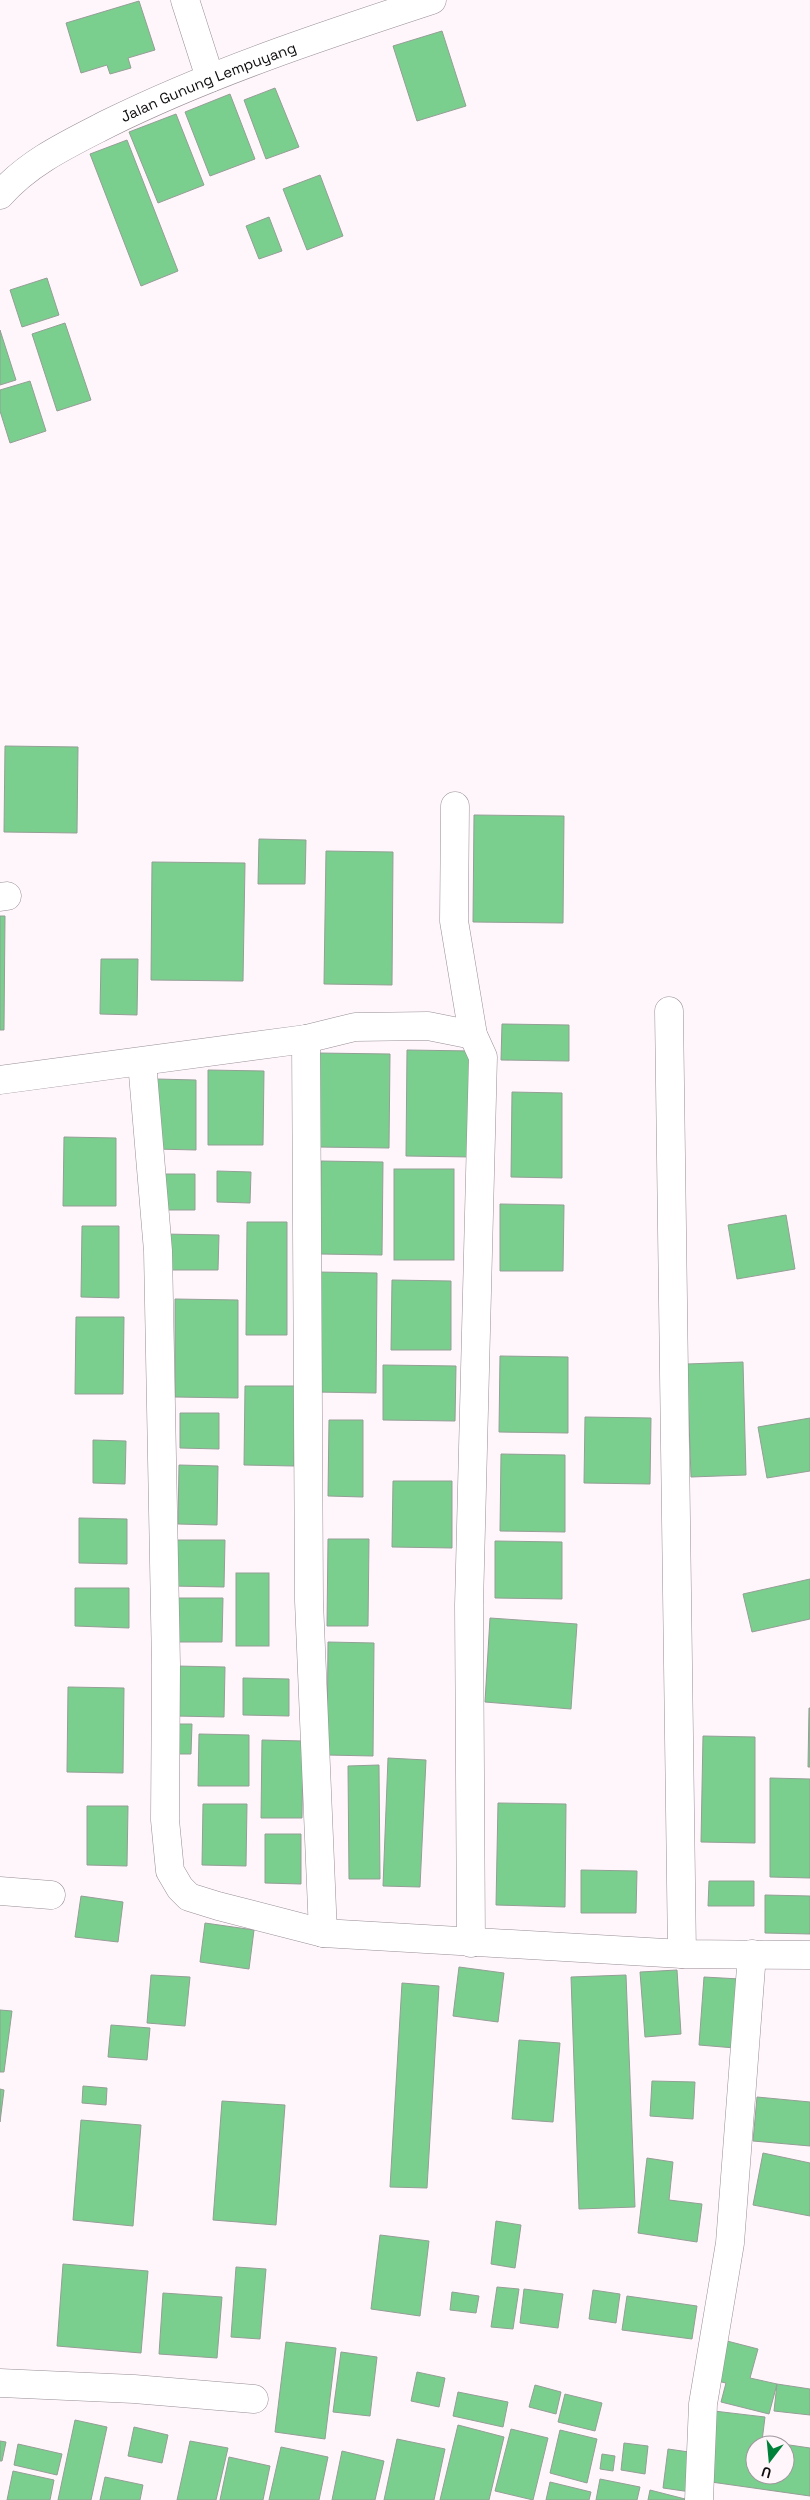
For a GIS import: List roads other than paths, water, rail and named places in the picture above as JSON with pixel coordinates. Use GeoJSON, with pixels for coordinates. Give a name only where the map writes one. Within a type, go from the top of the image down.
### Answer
{"type":"FeatureCollection","features":[{"type":"Feature","properties":{"kind":"street"},"geometry":{"type":"LineString","coordinates":[[185,0],[210,78]]}},
{"type":"Feature","properties":{"kind":"street","name":"Jalan Gunung Lempuyang"},"geometry":{"type":"LineString","coordinates":[[0,195],[24,172],[61,146],[147,104],[210,78],[432,0]]}},
{"type":"Feature","properties":{"kind":"street"},"geometry":{"type":"LineString","coordinates":[[455,806],[454,921],[472,1035],[483,1057],[469,1605],[472,1943]]}},
{"type":"Feature","properties":{"kind":"street"},"geometry":{"type":"LineString","coordinates":[[670,1011],[682,1954]]}},
{"type":"Feature","properties":{"kind":"street"},"geometry":{"type":"LineString","coordinates":[[0,1080],[306,1039],[355,1027],[428,1026],[472,1035]]}},
{"type":"Feature","properties":{"kind":"street"},"geometry":{"type":"LineString","coordinates":[[306,1039],[309,1601],[323,1932]]}},
{"type":"Feature","properties":{"kind":"street"},"geometry":{"type":"LineString","coordinates":[[142,1062],[158,1251],[166,1665],[164,1820],[170,1871],[180,1888],[189,1897],[267,1920],[323,1932],[472,1943],[682,1954],[810,1955]]}},
{"type":"Feature","properties":{"kind":"street"},"geometry":{"type":"LineString","coordinates":[[0,1892],[51,1895]]}},
{"type":"Feature","properties":{"kind":"street"},"geometry":{"type":"LineString","coordinates":[[700,2500],[703,2404],[730,2243],[752,1954]]}},
{"type":"Feature","properties":{"kind":"street"},"geometry":{"type":"LineString","coordinates":[[0,2383],[134,2389],[254,2399]]}}]}
